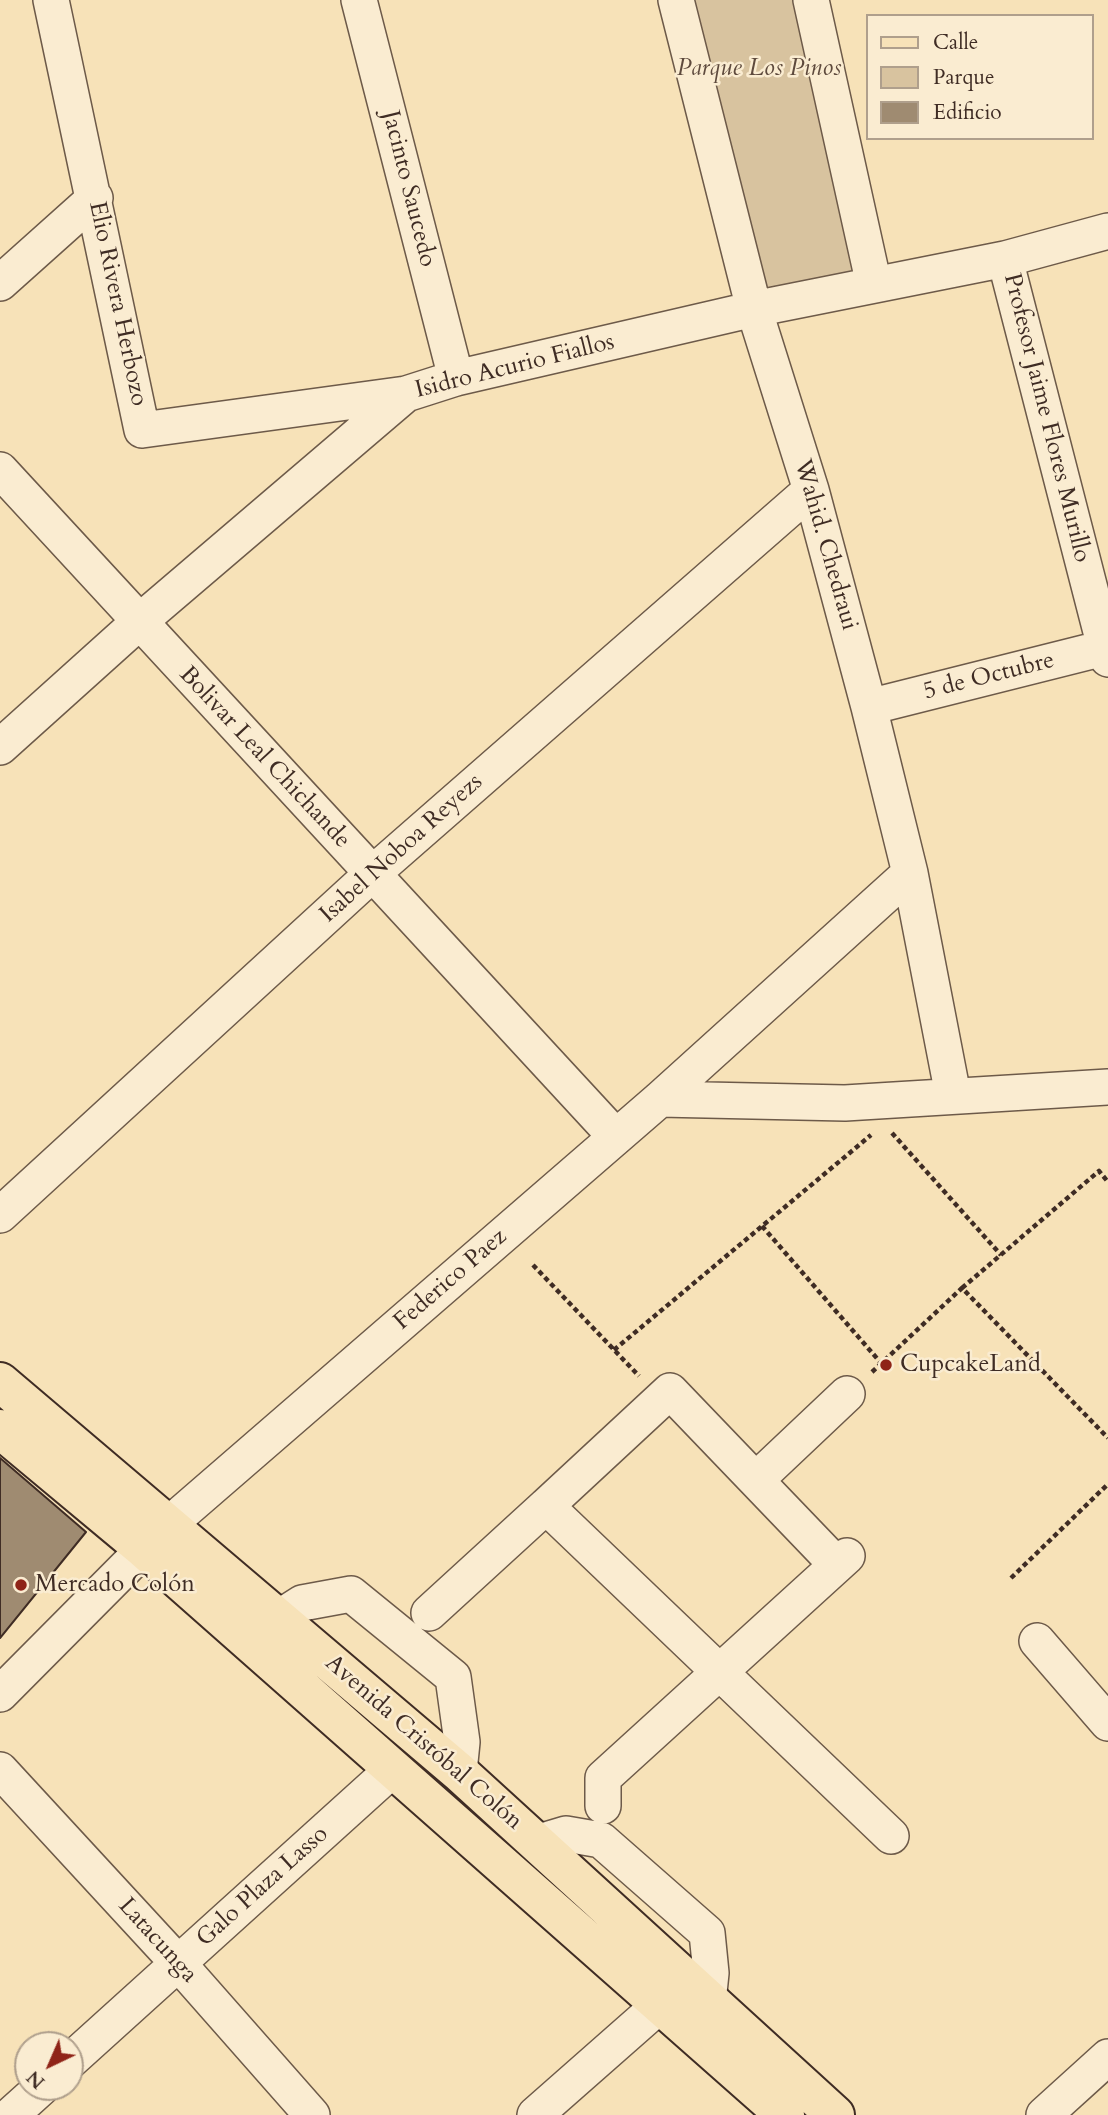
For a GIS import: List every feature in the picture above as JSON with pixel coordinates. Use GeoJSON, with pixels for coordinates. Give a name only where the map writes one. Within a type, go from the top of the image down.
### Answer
{"type":"FeatureCollection","features":[{"type":"Feature","properties":{"kind":"main road","name":"Avenida Cristóbal Colón"},"geometry":{"type":"LineString","coordinates":[[0,1382],[393,1769],[785,2115]]}},
{"type":"Feature","properties":{"kind":"main road","name":"Avenida Cristóbal Colón"},"geometry":{"type":"LineString","coordinates":[[0,1429],[155,1537],[280,1617],[459,1772],[708,2002],[835,2115]]}},
{"type":"Feature","properties":{"kind":"street","name":"Elio Rivera Herbozo"},"geometry":{"type":"LineString","coordinates":[[51,0],[142,430],[406,394]]}},
{"type":"Feature","properties":{"kind":"street","name":"Jacinto Saucedo"},"geometry":{"type":"LineString","coordinates":[[359,0],[456,378]]}},
{"type":"Feature","properties":{"kind":"street","name":"Wahid. Chedraui"},"geometry":{"type":"LineString","coordinates":[[676,0],[754,309],[811,490],[869,707],[910,873],[953,1095]]}},
{"type":"Feature","properties":{"kind":"street"},"geometry":{"type":"LineString","coordinates":[[811,0],[874,285]]}},
{"type":"Feature","properties":{"kind":"street"},"geometry":{"type":"LineString","coordinates":[[0,283],[95,198]]}},
{"type":"Feature","properties":{"kind":"street","name":"Isidro Acurio Fiallos"},"geometry":{"type":"LineString","coordinates":[[0,747],[139,622],[406,394],[456,378],[754,309],[1005,259],[1108,231]]}},
{"type":"Feature","properties":{"kind":"street","name":"Profesor Jaime Flores Murillo"},"geometry":{"type":"LineString","coordinates":[[1005,259],[1107,651]]}},
{"type":"Feature","properties":{"kind":"street","name":"Bolivar Leal Chichande"},"geometry":{"type":"LineString","coordinates":[[0,470],[616,1137]]}},
{"type":"Feature","properties":{"kind":"street","name":"Isabel Noboa Reyezs"},"geometry":{"type":"LineString","coordinates":[[0,1214],[372,874],[811,490]]}},
{"type":"Feature","properties":{"kind":"street","name":"5 de Octubre"},"geometry":{"type":"LineString","coordinates":[[869,707],[1107,651]]}},
{"type":"Feature","properties":{"kind":"street","name":"Federico Paez"},"geometry":{"type":"LineString","coordinates":[[0,1694],[155,1537],[660,1099],[910,873]]}},
{"type":"Feature","properties":{"kind":"street"},"geometry":{"type":"LineString","coordinates":[[660,1099],[845,1102],[1108,1087]]}},
{"type":"Feature","properties":{"kind":"street"},"geometry":{"type":"LineString","coordinates":[[429,1613],[670,1391],[756,1480],[842,1561],[603,1778],[603,1806]]}},
{"type":"Feature","properties":{"kind":"street"},"geometry":{"type":"LineString","coordinates":[[756,1480],[847,1394]]}},
{"type":"Feature","properties":{"kind":"street"},"geometry":{"type":"LineString","coordinates":[[546,1506],[891,1836]]}},
{"type":"Feature","properties":{"kind":"street"},"geometry":{"type":"LineString","coordinates":[[280,1617],[302,1603],[351,1594],[453,1677],[462,1742],[459,1772]]}},
{"type":"Feature","properties":{"kind":"street"},"geometry":{"type":"LineString","coordinates":[[1037,1641],[1108,1723]]}},
{"type":"Feature","properties":{"kind":"street","name":"Galo Plaza Lasso"},"geometry":{"type":"LineString","coordinates":[[84,2048],[393,1769]]}},
{"type":"Feature","properties":{"kind":"street","name":"Latacunga"},"geometry":{"type":"LineString","coordinates":[[0,1770],[178,1963],[312,2115]]}},
{"type":"Feature","properties":{"kind":"street"},"geometry":{"type":"LineString","coordinates":[[536,1843],[566,1834],[601,1840],[707,1933],[711,1973],[708,2002]]}},
{"type":"Feature","properties":{"kind":"street"},"geometry":{"type":"LineString","coordinates":[[535,2115],[661,2004]]}},
{"type":"Feature","properties":{"kind":"street"},"geometry":{"type":"LineString","coordinates":[[1044,2115],[1108,2057]]}},
{"type":"Feature","properties":{"kind":"street"},"geometry":{"type":"LineString","coordinates":[[11,2115],[26,2101]]}},
{"type":"Feature","properties":{"kind":"path"},"geometry":{"type":"LineString","coordinates":[[884,1124],[1001,1255]]}},
{"type":"Feature","properties":{"kind":"path"},"geometry":{"type":"LineString","coordinates":[[614,1350],[874,1133]]}},
{"type":"Feature","properties":{"kind":"path"},"geometry":{"type":"LineString","coordinates":[[847,1394],[962,1288],[1099,1171],[1108,1182]]}},
{"type":"Feature","properties":{"kind":"path"},"geometry":{"type":"LineString","coordinates":[[762,1226],[881,1363]]}},
{"type":"Feature","properties":{"kind":"path"},"geometry":{"type":"LineString","coordinates":[[533,1265],[662,1399]]}},
{"type":"Feature","properties":{"kind":"path"},"geometry":{"type":"LineString","coordinates":[[962,1288],[1108,1438]]}},
{"type":"Feature","properties":{"kind":"path"},"geometry":{"type":"LineString","coordinates":[[1011,1578],[1108,1484]]}},
{"type":"Feature","properties":{"kind":"green space","name":"Parque Los Pinos"},"geometry":{"type":"Polygon","coordinates":[[[676,0],[809,0],[874,285],[754,309],[676,0]]]}},
{"type":"Feature","properties":{"kind":"building","name":"Mercado Colón"},"geometry":{"type":"Polygon","coordinates":[[[0,1458],[86,1532],[0,1638],[0,1458]]]}},
{"type":"Feature","properties":{"kind":"place","name":"CupcakeLand"},"geometry":{"type":"Point","coordinates":[886,1365]}},
{"type":"Feature","properties":{"kind":"place","name":"Mercado Colón"},"geometry":{"type":"Point","coordinates":[21,1585]}}]}
